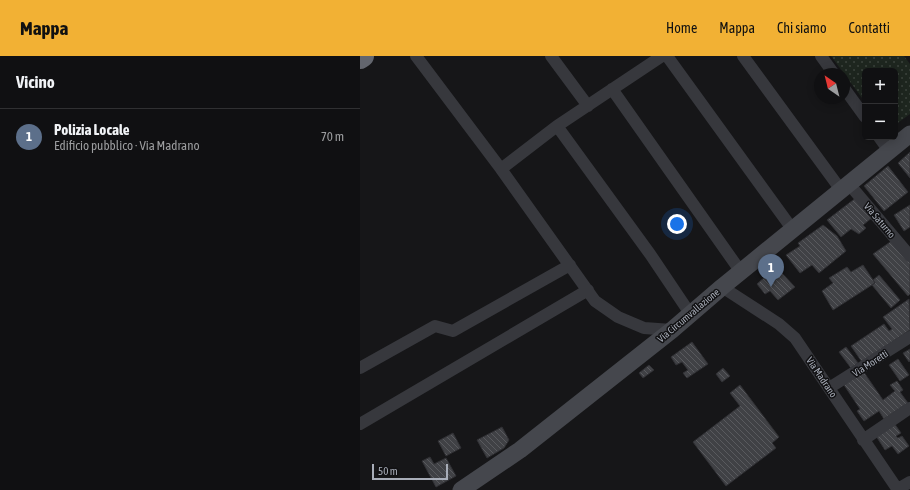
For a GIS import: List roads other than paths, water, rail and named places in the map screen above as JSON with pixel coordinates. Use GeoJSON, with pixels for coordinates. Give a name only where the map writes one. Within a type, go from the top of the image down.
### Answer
{"type":"FeatureCollection","features":[{"type":"Feature","properties":{"kind":"main road","name":"Via Circumvallazione"},"geometry":{"type":"LineString","coordinates":[[461,490],[520,450],[672,330],[722,287],[910,134]]}},
{"type":"Feature","properties":{"kind":"street"},"geometry":{"type":"LineString","coordinates":[[416,56],[501,169],[595,301],[618,317],[644,328],[672,330]]}},
{"type":"Feature","properties":{"kind":"street"},"geometry":{"type":"LineString","coordinates":[[551,56],[588,106]]}},
{"type":"Feature","properties":{"kind":"street"},"geometry":{"type":"LineString","coordinates":[[501,169],[557,126],[662,56]]}},
{"type":"Feature","properties":{"kind":"street"},"geometry":{"type":"LineString","coordinates":[[667,56],[793,230]]}},
{"type":"Feature","properties":{"kind":"street","name":"Via Saturno"},"geometry":{"type":"LineString","coordinates":[[743,56],[845,187],[910,256]]}},
{"type":"Feature","properties":{"kind":"street"},"geometry":{"type":"LineString","coordinates":[[821,56],[830,68]]}},
{"type":"Feature","properties":{"kind":"street"},"geometry":{"type":"LineString","coordinates":[[612,89],[741,272]]}},
{"type":"Feature","properties":{"kind":"street"},"geometry":{"type":"LineString","coordinates":[[850,96],[862,113]]}},
{"type":"Feature","properties":{"kind":"street"},"geometry":{"type":"LineString","coordinates":[[557,126],[650,254],[690,315]]}},
{"type":"Feature","properties":{"kind":"street"},"geometry":{"type":"LineString","coordinates":[[881,140],[889,151]]}},
{"type":"Feature","properties":{"kind":"street"},"geometry":{"type":"LineString","coordinates":[[360,368],[434,326],[453,331],[570,265]]}},
{"type":"Feature","properties":{"kind":"street","name":"Via Madrano"},"geometry":{"type":"LineString","coordinates":[[722,287],[779,324],[795,338],[898,490]]}},
{"type":"Feature","properties":{"kind":"street"},"geometry":{"type":"LineString","coordinates":[[360,424],[588,290]]}},
{"type":"Feature","properties":{"kind":"street","name":"Via Moretti"},"geometry":{"type":"LineString","coordinates":[[829,388],[910,337]]}},
{"type":"Feature","properties":{"kind":"street"},"geometry":{"type":"LineString","coordinates":[[863,440],[910,408]]}},
{"type":"Feature","properties":{"kind":"street"},"geometry":{"type":"LineString","coordinates":[[898,490],[910,482]]}},
{"type":"Feature","properties":{"kind":"place","name":"Polizia Locale"},"geometry":{"type":"Point","coordinates":[771,287]}}]}
